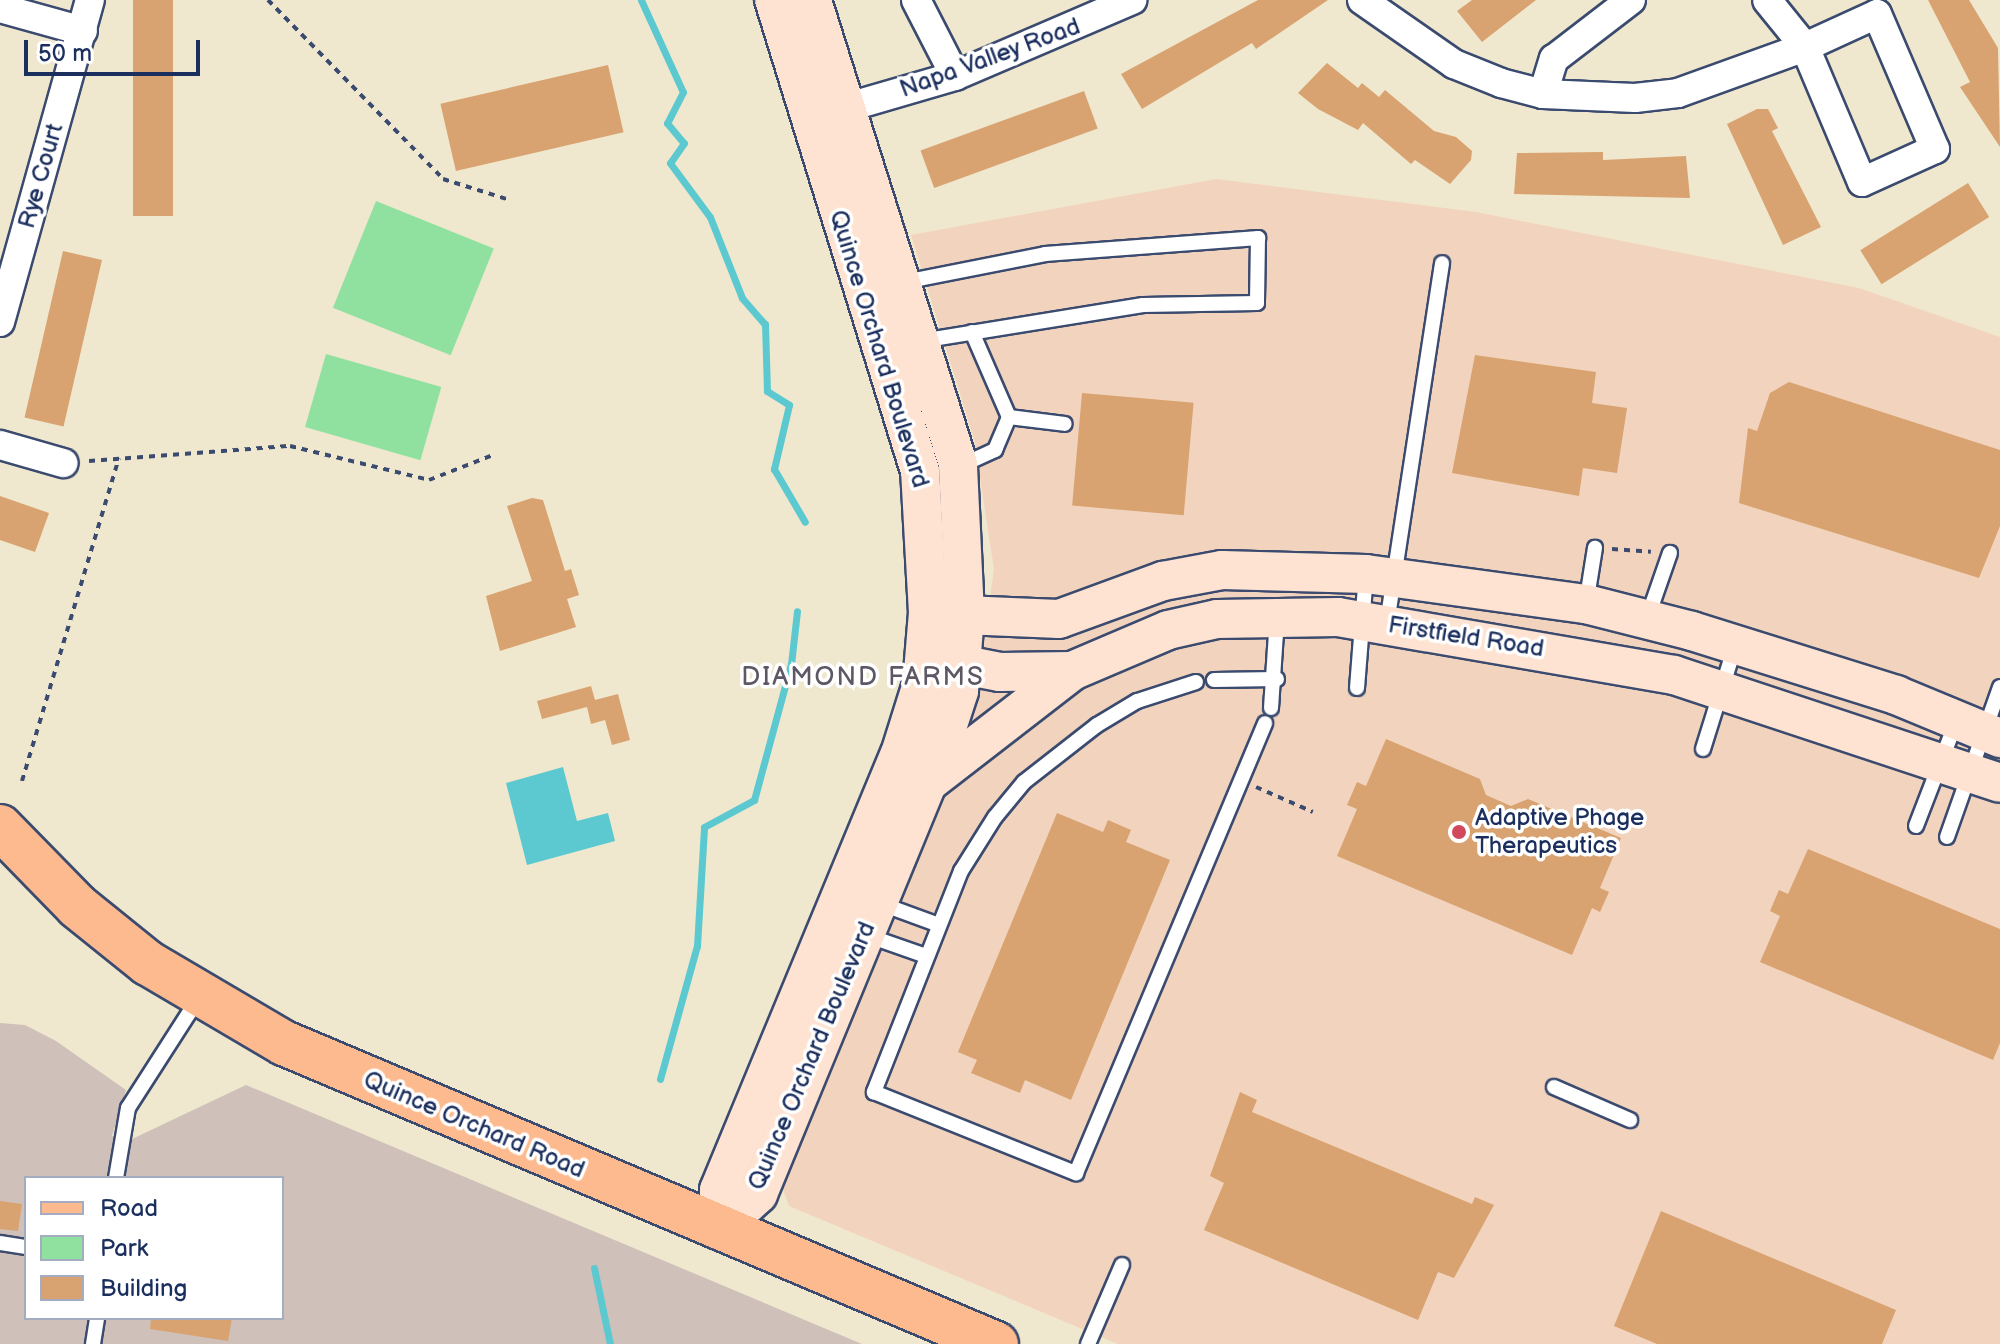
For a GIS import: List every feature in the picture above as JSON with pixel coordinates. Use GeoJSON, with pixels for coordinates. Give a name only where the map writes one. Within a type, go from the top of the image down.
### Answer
{"type":"FeatureCollection","features":[{"type":"Feature","properties":{"kind":"main road","name":"Quince Orchard Road"},"geometry":{"type":"LineString","coordinates":[[5,842],[77,906],[199,999],[284,1043],[719,1230],[996,1344]]}},
{"type":"Feature","properties":{"kind":"street","name":"Rye Court"},"geometry":{"type":"LineString","coordinates":[[0,322],[13,226],[83,31],[90,0]]}},
{"type":"Feature","properties":{"kind":"street","name":"Quince Orchard Boulevard"},"geometry":{"type":"LineString","coordinates":[[719,1230],[719,1190],[900,754],[924,659],[928,613],[920,471],[774,0]]}},
{"type":"Feature","properties":{"kind":"street","name":"Quince Orchard Boulevard"},"geometry":{"type":"LineString","coordinates":[[719,1230],[758,1194],[928,783],[961,662],[965,617],[958,467],[812,0]]}},
{"type":"Feature","properties":{"kind":"street"},"geometry":{"type":"LineString","coordinates":[[916,0],[955,76]]}},
{"type":"Feature","properties":{"kind":"street","name":"Napa Valley Road"},"geometry":{"type":"LineString","coordinates":[[845,108],[955,76],[1132,0]]}},
{"type":"Feature","properties":{"kind":"street"},"geometry":{"type":"LineString","coordinates":[[1362,0],[1454,64],[1543,94],[1678,93],[1805,47],[1877,14],[1935,149],[1862,182],[1805,47],[1767,0]]}},
{"type":"Feature","properties":{"kind":"street"},"geometry":{"type":"LineString","coordinates":[[1543,94],[1554,59],[1631,0]]}},
{"type":"Feature","properties":{"kind":"street"},"geometry":{"type":"LineString","coordinates":[[0,8],[83,31]]}},
{"type":"Feature","properties":{"kind":"street"},"geometry":{"type":"LineString","coordinates":[[0,445],[63,463]]}},
{"type":"Feature","properties":{"kind":"street","name":"Firstfield Road"},"geometry":{"type":"LineString","coordinates":[[928,613],[1059,619],[1163,581],[1222,570],[1379,576],[1586,604],[1735,645],[1981,730]]}},
{"type":"Feature","properties":{"kind":"street","name":"Firstfield Road"},"geometry":{"type":"LineString","coordinates":[[924,659],[961,662],[1000,672],[1072,671],[1168,630],[1277,614],[1374,622],[1723,687],[1971,771]]}},
{"type":"Feature","properties":{"kind":"street"},"geometry":{"type":"LineString","coordinates":[[928,783],[1072,671]]}},
{"type":"Feature","properties":{"kind":"lane"},"geometry":{"type":"LineString","coordinates":[[863,288],[1045,254],[1258,238],[1257,303],[1143,305],[919,341]]}},
{"type":"Feature","properties":{"kind":"lane"},"geometry":{"type":"LineString","coordinates":[[1357,688],[1374,622],[1379,576],[1442,263]]}},
{"type":"Feature","properties":{"kind":"lane"},"geometry":{"type":"LineString","coordinates":[[958,467],[995,450],[1009,417],[972,332]]}},
{"type":"Feature","properties":{"kind":"lane"},"geometry":{"type":"LineString","coordinates":[[1009,417],[1065,424]]}},
{"type":"Feature","properties":{"kind":"lane"},"geometry":{"type":"LineString","coordinates":[[1586,604],[1595,548]]}},
{"type":"Feature","properties":{"kind":"lane"},"geometry":{"type":"LineString","coordinates":[[1647,620],[1670,553]]}},
{"type":"Feature","properties":{"kind":"lane"},"geometry":{"type":"LineString","coordinates":[[1374,622],[1379,576]]}},
{"type":"Feature","properties":{"kind":"lane"},"geometry":{"type":"LineString","coordinates":[[1271,708],[1277,679],[1277,614]]}},
{"type":"Feature","properties":{"kind":"lane"},"geometry":{"type":"LineString","coordinates":[[1703,749],[1735,645]]}},
{"type":"Feature","properties":{"kind":"lane"},"geometry":{"type":"LineString","coordinates":[[1214,680],[1277,679]]}},
{"type":"Feature","properties":{"kind":"lane"},"geometry":{"type":"LineString","coordinates":[[1196,682],[1137,701],[1024,782],[977,841],[926,956],[874,1092],[1076,1173],[1265,723]]}},
{"type":"Feature","properties":{"kind":"lane"},"geometry":{"type":"LineString","coordinates":[[1947,837],[1971,771],[1981,730],[2000,687]]}},
{"type":"Feature","properties":{"kind":"lane"},"geometry":{"type":"LineString","coordinates":[[1916,826],[1971,771],[1981,730]]}},
{"type":"Feature","properties":{"kind":"lane"},"geometry":{"type":"LineString","coordinates":[[834,907],[870,919],[939,925]]}},
{"type":"Feature","properties":{"kind":"lane"},"geometry":{"type":"LineString","coordinates":[[834,907],[870,919],[926,956]]}},
{"type":"Feature","properties":{"kind":"lane"},"geometry":{"type":"LineString","coordinates":[[116,1176],[128,1108],[199,999]]}},
{"type":"Feature","properties":{"kind":"lane"},"geometry":{"type":"LineString","coordinates":[[1554,1087],[1630,1120]]}},
{"type":"Feature","properties":{"kind":"lane"},"geometry":{"type":"LineString","coordinates":[[0,1243],[24,1247]]}},
{"type":"Feature","properties":{"kind":"lane"},"geometry":{"type":"LineString","coordinates":[[1088,1344],[1122,1265]]}},
{"type":"Feature","properties":{"kind":"lane"},"geometry":{"type":"LineString","coordinates":[[93,1344],[97,1320]]}},
{"type":"Feature","properties":{"kind":"path"},"geometry":{"type":"LineString","coordinates":[[268,0],[443,179],[507,199]]}},
{"type":"Feature","properties":{"kind":"path"},"geometry":{"type":"LineString","coordinates":[[63,463],[290,446],[429,480],[493,455]]}},
{"type":"Feature","properties":{"kind":"path"},"geometry":{"type":"LineString","coordinates":[[22,781],[119,458]]}},
{"type":"Feature","properties":{"kind":"path"},"geometry":{"type":"LineString","coordinates":[[1595,548],[1670,553]]}},
{"type":"Feature","properties":{"kind":"path"},"geometry":{"type":"LineString","coordinates":[[1241,780],[1313,812]]}},
{"type":"Feature","properties":{"kind":"shaded area"},"geometry":{"type":"Polygon","coordinates":[[[1216,179],[1476,212],[1859,288],[2000,337],[2000,1344],[1118,1344],[789,1206],[781,1184],[975,704],[994,569],[974,439],[911,235],[1216,179]]]}},
{"type":"Feature","properties":{"kind":"shaded area"},"geometry":{"type":"Polygon","coordinates":[[[0,1023],[25,1025],[56,1041],[126,1090],[112,1136],[132,1139],[246,1085],[862,1344],[0,1344],[0,1023]]]}},
{"type":"Feature","properties":{"kind":"green space"},"geometry":{"type":"Polygon","coordinates":[[[376,201],[494,249],[451,355],[333,308],[376,201]]]}},
{"type":"Feature","properties":{"kind":"green space"},"geometry":{"type":"Polygon","coordinates":[[[326,354],[441,387],[420,460],[305,427],[326,354]]]}},
{"type":"Feature","properties":{"kind":"water"},"geometry":{"type":"Polygon","coordinates":[[[563,767],[577,821],[608,813],[615,841],[527,865],[506,783],[563,767]]]}},
{"type":"Feature","properties":{"kind":"building"},"geometry":{"type":"Polygon","coordinates":[[[133,0],[173,0],[173,216],[133,216],[133,0]]]}},
{"type":"Feature","properties":{"kind":"building"},"geometry":{"type":"Polygon","coordinates":[[[1258,0],[1328,0],[1256,49],[1252,43],[1142,109],[1121,74],[1258,0]]]}},
{"type":"Feature","properties":{"kind":"building"},"geometry":{"type":"Polygon","coordinates":[[[1472,0],[1536,0],[1482,42],[1457,11],[1472,0]]]}},
{"type":"Feature","properties":{"kind":"building"},"geometry":{"type":"Polygon","coordinates":[[[1928,0],[1969,0],[1998,48],[2000,147],[1960,87],[1970,82],[1928,0]]]}},
{"type":"Feature","properties":{"kind":"building"},"geometry":{"type":"Polygon","coordinates":[[[1327,63],[1358,88],[1362,83],[1379,97],[1385,90],[1434,131],[1456,137],[1472,151],[1471,160],[1450,184],[1415,160],[1411,164],[1363,123],[1358,130],[1318,109],[1298,93],[1327,63]]]}},
{"type":"Feature","properties":{"kind":"building"},"geometry":{"type":"Polygon","coordinates":[[[608,65],[624,132],[456,171],[440,104],[608,65]]]}},
{"type":"Feature","properties":{"kind":"building"},"geometry":{"type":"Polygon","coordinates":[[[1084,91],[1098,129],[934,188],[920,151],[1084,91]]]}},
{"type":"Feature","properties":{"kind":"building"},"geometry":{"type":"Polygon","coordinates":[[[1757,109],[1768,109],[1778,128],[1772,131],[1821,227],[1783,245],[1727,124],[1757,109]]]}},
{"type":"Feature","properties":{"kind":"building"},"geometry":{"type":"Polygon","coordinates":[[[1603,152],[1603,160],[1686,156],[1690,198],[1514,194],[1517,153],[1603,152]]]}},
{"type":"Feature","properties":{"kind":"building"},"geometry":{"type":"Polygon","coordinates":[[[1968,183],[1989,217],[1881,284],[1860,250],[1968,183]]]}},
{"type":"Feature","properties":{"kind":"building"},"geometry":{"type":"Polygon","coordinates":[[[63,251],[102,260],[64,427],[25,418],[63,251]]]}},
{"type":"Feature","properties":{"kind":"building"},"geometry":{"type":"Polygon","coordinates":[[[1475,355],[1596,372],[1592,403],[1627,408],[1617,473],[1583,468],[1579,496],[1452,473],[1475,355]]]}},
{"type":"Feature","properties":{"kind":"building"},"geometry":{"type":"Polygon","coordinates":[[[1789,382],[2000,450],[2000,526],[1979,578],[1739,503],[1748,428],[1757,431],[1770,393],[1789,382]]]}},
{"type":"Feature","properties":{"kind":"building"},"geometry":{"type":"Polygon","coordinates":[[[1082,393],[1194,403],[1184,515],[1072,506],[1082,393]]]}},
{"type":"Feature","properties":{"kind":"building"},"geometry":{"type":"Polygon","coordinates":[[[0,496],[49,513],[35,552],[0,540],[0,496]]]}},
{"type":"Feature","properties":{"kind":"building"},"geometry":{"type":"Polygon","coordinates":[[[532,498],[543,500],[565,571],[571,569],[579,595],[567,599],[576,627],[500,651],[486,596],[532,581],[507,506],[532,498]]]}},
{"type":"Feature","properties":{"kind":"building"},"geometry":{"type":"Polygon","coordinates":[[[591,686],[595,700],[618,694],[630,740],[612,745],[605,720],[591,724],[587,707],[542,719],[537,701],[591,686]]]}},
{"type":"Feature","properties":{"kind":"building"},"geometry":{"type":"Polygon","coordinates":[[[1386,739],[1480,779],[1486,795],[1511,806],[1528,799],[1621,838],[1600,888],[1609,892],[1600,912],[1592,908],[1572,955],[1337,856],[1357,809],[1347,805],[1357,782],[1366,786],[1386,739]]]}},
{"type":"Feature","properties":{"kind":"building"},"geometry":{"type":"Polygon","coordinates":[[[1057,813],[1103,832],[1108,820],[1131,830],[1126,842],[1170,860],[1071,1100],[1025,1080],[1020,1093],[971,1073],[977,1060],[958,1052],[1057,813]]]}},
{"type":"Feature","properties":{"kind":"building"},"geometry":{"type":"Polygon","coordinates":[[[1808,849],[2000,929],[2000,1043],[1993,1060],[1760,962],[1780,916],[1770,911],[1779,890],[1788,894],[1808,849]]]}},
{"type":"Feature","properties":{"kind":"building"},"geometry":{"type":"Polygon","coordinates":[[[1240,1092],[1257,1100],[1252,1112],[1472,1204],[1475,1197],[1494,1205],[1454,1278],[1438,1272],[1418,1320],[1204,1230],[1224,1183],[1210,1176],[1240,1092]]]}},
{"type":"Feature","properties":{"kind":"building"},"geometry":{"type":"Polygon","coordinates":[[[0,1201],[22,1204],[18,1231],[0,1229],[0,1201]]]}},
{"type":"Feature","properties":{"kind":"building"},"geometry":{"type":"Polygon","coordinates":[[[1661,1211],[1896,1310],[1882,1344],[1657,1344],[1614,1326],[1661,1211]]]}},
{"type":"Feature","properties":{"kind":"building"},"geometry":{"type":"Polygon","coordinates":[[[151,1320],[232,1320],[228,1341],[150,1329],[151,1320]]]}},
{"type":"Feature","properties":{"kind":"waterway"},"geometry":{"type":"LineString","coordinates":[[641,0],[683,92],[667,123],[684,143],[670,163],[710,217],[742,298],[765,324],[767,391],[789,405],[774,469],[805,522]]}},
{"type":"Feature","properties":{"kind":"waterway"},"geometry":{"type":"LineString","coordinates":[[660,1079],[697,946],[704,827],[754,800],[791,664],[797,611]]}},
{"type":"Feature","properties":{"kind":"waterway"},"geometry":{"type":"LineString","coordinates":[[594,1268],[610,1344]]}},
{"type":"Feature","properties":{"kind":"place","name":"Adaptive Phage Therapeutics"},"geometry":{"type":"Point","coordinates":[1459,832]}},
{"type":"Feature","properties":{"kind":"district","name":"DIAMOND FARMS"},"geometry":{"type":"Point","coordinates":[863,678]}}]}
